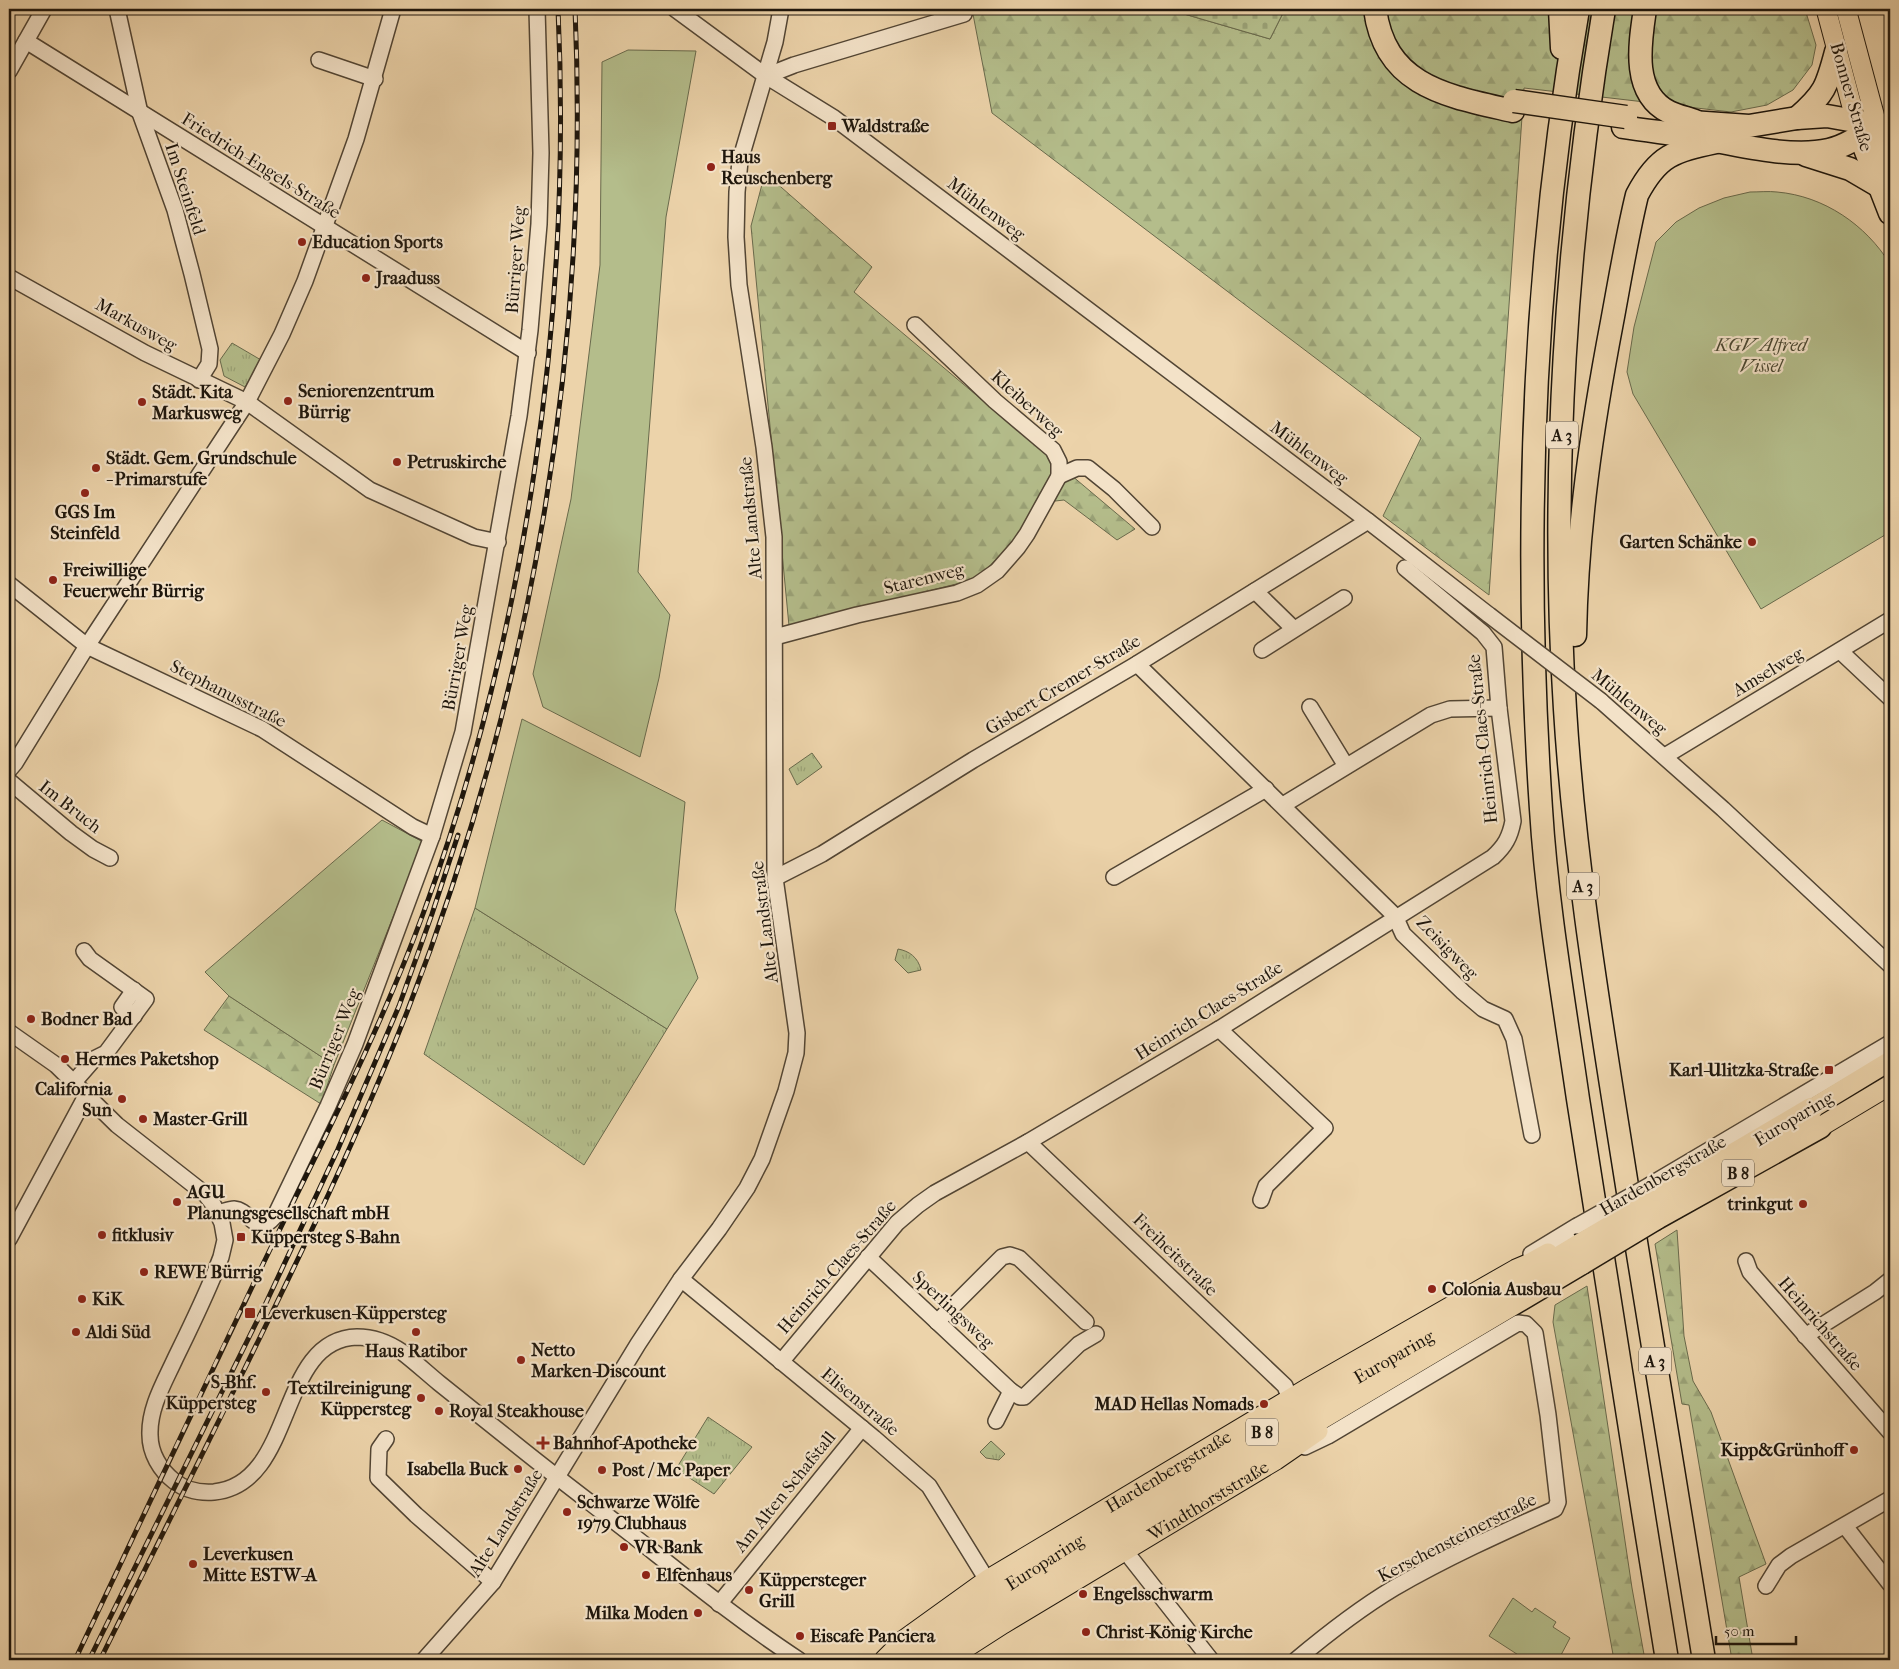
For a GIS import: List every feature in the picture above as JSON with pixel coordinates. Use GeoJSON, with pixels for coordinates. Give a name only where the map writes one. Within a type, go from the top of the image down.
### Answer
{"type":"FeatureCollection","features":[{"type":"Feature","properties":{"kind":"highway"},"geometry":{"type":"LineString","coordinates":[[1375,9],[1377,25],[1386,48],[1402,69],[1423,85],[1444,94],[1624,122],[1716,142],[1797,152],[1829,150],[1867,124]]}},
{"type":"Feature","properties":{"kind":"highway"},"geometry":{"type":"LineString","coordinates":[[1388,9],[1389,23],[1396,42],[1412,61],[1430,76],[1513,106]]}},
{"type":"Feature","properties":{"kind":"highway"},"geometry":{"type":"LineString","coordinates":[[1560,9],[1565,84]]}},
{"type":"Feature","properties":{"kind":"highway","name":"A 3"},"geometry":{"type":"LineString","coordinates":[[1578,9],[1565,84],[1546,235],[1532,496],[1532,582],[1541,811],[1552,916],[1603,1272],[1667,1660]]}},
{"type":"Feature","properties":{"kind":"highway","name":"A 3"},"geometry":{"type":"LineString","coordinates":[[1604,9],[1582,161],[1568,312],[1560,472],[1559,587],[1565,709],[1592,965],[1704,1660]]}},
{"type":"Feature","properties":{"kind":"highway"},"geometry":{"type":"LineString","coordinates":[[1645,9],[1640,63],[1645,86],[1661,107],[1701,123]]}},
{"type":"Feature","properties":{"kind":"highway"},"geometry":{"type":"LineString","coordinates":[[1797,118],[1813,105],[1824,91],[1836,52]]}},
{"type":"Feature","properties":{"kind":"highway"},"geometry":{"type":"LineString","coordinates":[[1624,122],[1749,126],[1797,118],[1827,116],[1867,124]]}},
{"type":"Feature","properties":{"kind":"highway","name":"Bonner Straße"},"geometry":{"type":"LineString","coordinates":[[1867,124],[1890,164]]}},
{"type":"Feature","properties":{"kind":"highway","name":"Bonner Straße"},"geometry":{"type":"LineString","coordinates":[[1867,124],[1879,186],[1890,213]]}},
{"type":"Feature","properties":{"kind":"highway"},"geometry":{"type":"LineString","coordinates":[[1565,709],[1575,664],[1579,542],[1591,440],[1637,194],[1656,165],[1670,155],[1688,148],[1716,142]]}},
{"type":"Feature","properties":{"kind":"highway"},"geometry":{"type":"LineString","coordinates":[[1797,152],[1850,169],[1879,186]]}},
{"type":"Feature","properties":{"kind":"highway","name":"Europaring"},"geometry":{"type":"LineString","coordinates":[[903,1659],[930,1640],[948,1624],[1119,1515],[1422,1340],[1583,1241],[1653,1202],[1815,1118]]}},
{"type":"Feature","properties":{"kind":"highway","name":"Europaring"},"geometry":{"type":"LineString","coordinates":[[903,1659],[1003,1607],[1331,1411],[1583,1241]]}},
{"type":"Feature","properties":{"kind":"main road","name":"Bonner Straße"},"geometry":{"type":"LineString","coordinates":[[1826,9],[1836,52],[1867,124]]}},
{"type":"Feature","properties":{"kind":"main road","name":"Bonner Straße"},"geometry":{"type":"LineString","coordinates":[[1846,9],[1867,124]]}},
{"type":"Feature","properties":{"kind":"main road","name":"Europaring"},"geometry":{"type":"LineString","coordinates":[[1815,1118],[1890,1062]]}},
{"type":"Feature","properties":{"kind":"main road","name":"Europaring"},"geometry":{"type":"LineString","coordinates":[[1815,1118],[1890,1085]]}},
{"type":"Feature","properties":{"kind":"main road","name":"Hardenbergstraße"},"geometry":{"type":"LineString","coordinates":[[903,1659],[905,1639],[987,1580],[1290,1399],[1516,1268],[1583,1241]]}},
{"type":"Feature","properties":{"kind":"main road"},"geometry":{"type":"LineString","coordinates":[[1276,1460],[1318,1431],[1331,1411]]}},
{"type":"Feature","properties":{"kind":"main road","name":"Windthorststraße"},"geometry":{"type":"LineString","coordinates":[[947,1660],[1003,1624],[1126,1552],[1276,1460]]}},
{"type":"Feature","properties":{"kind":"street"},"geometry":{"type":"LineString","coordinates":[[9,71],[44,9]]}},
{"type":"Feature","properties":{"kind":"street","name":"Im Steinfeld"},"geometry":{"type":"LineString","coordinates":[[117,9],[140,113],[175,210],[210,350],[209,364],[200,380]]}},
{"type":"Feature","properties":{"kind":"street"},"geometry":{"type":"LineString","coordinates":[[9,770],[87,646],[247,402],[282,334],[305,281],[356,139],[375,79],[393,9]]}},
{"type":"Feature","properties":{"kind":"street","name":"Bürriger Weg"},"geometry":{"type":"LineString","coordinates":[[218,1213],[233,1209],[238,1210],[254,1222],[262,1225],[269,1223],[275,1216],[328,1106],[355,1044],[432,836],[463,732],[498,542],[528,353],[539,224],[541,154],[537,9]]}},
{"type":"Feature","properties":{"kind":"street","name":"Mühlenweg"},"geometry":{"type":"LineString","coordinates":[[674,9],[766,76],[834,118],[1368,521],[1601,701],[1665,756],[1890,965]]}},
{"type":"Feature","properties":{"kind":"street","name":"Alte Landstraße"},"geometry":{"type":"LineString","coordinates":[[424,1660],[493,1582],[680,1279],[719,1229],[746,1188],[762,1159],[786,1091],[796,1053],[797,1033],[775,878],[774,537],[764,446],[739,285],[736,237],[740,161],[775,42],[780,9]]}},
{"type":"Feature","properties":{"kind":"street"},"geometry":{"type":"LineString","coordinates":[[766,76],[794,65],[964,14]]}},
{"type":"Feature","properties":{"kind":"street","name":"Friedrich-Engels-Straße"},"geometry":{"type":"LineString","coordinates":[[26,41],[528,353]]}},
{"type":"Feature","properties":{"kind":"street"},"geometry":{"type":"LineString","coordinates":[[320,60],[375,79]]}},
{"type":"Feature","properties":{"kind":"street","name":"Markusweg"},"geometry":{"type":"LineString","coordinates":[[9,277],[145,353],[247,402],[370,490],[474,537],[498,542]]}},
{"type":"Feature","properties":{"kind":"street","name":"Kleiberweg"},"geometry":{"type":"LineString","coordinates":[[915,325],[995,401],[1052,450],[1059,462],[1059,476]]}},
{"type":"Feature","properties":{"kind":"street"},"geometry":{"type":"LineString","coordinates":[[1059,476],[1077,468],[1088,468],[1114,489],[1152,527]]}},
{"type":"Feature","properties":{"kind":"street","name":"Starenweg"},"geometry":{"type":"LineString","coordinates":[[775,637],[857,615],[957,593],[977,585],[997,571],[1018,547],[1059,476]]}},
{"type":"Feature","properties":{"kind":"street","name":"Gisbert-Cremer-Straße"},"geometry":{"type":"LineString","coordinates":[[775,878],[822,854],[973,760],[1137,664],[1368,521]]}},
{"type":"Feature","properties":{"kind":"street","name":"Heinrich-Claes-Straße"},"geometry":{"type":"LineString","coordinates":[[781,1362],[897,1223],[918,1204],[1028,1142],[1218,1028],[1493,857],[1503,847],[1510,835],[1513,821],[1499,708],[1494,647],[1483,633],[1405,568]]}},
{"type":"Feature","properties":{"kind":"street","name":"Stephanusstraße"},"geometry":{"type":"LineString","coordinates":[[9,584],[87,646],[262,729],[413,827],[432,836]]}},
{"type":"Feature","properties":{"kind":"street"},"geometry":{"type":"LineString","coordinates":[[1255,591],[1294,629]]}},
{"type":"Feature","properties":{"kind":"street"},"geometry":{"type":"LineString","coordinates":[[1262,650],[1344,598]]}},
{"type":"Feature","properties":{"kind":"street","name":"Amselweg"},"geometry":{"type":"LineString","coordinates":[[1665,756],[1890,620]]}},
{"type":"Feature","properties":{"kind":"street"},"geometry":{"type":"LineString","coordinates":[[1840,650],[1890,698]]}},
{"type":"Feature","properties":{"kind":"street","name":"Zeisigweg"},"geometry":{"type":"LineString","coordinates":[[1137,664],[1396,916],[1403,934],[1483,1010],[1505,1020],[1514,1038],[1532,1135]]}},
{"type":"Feature","properties":{"kind":"street"},"geometry":{"type":"LineString","coordinates":[[1310,707],[1346,766]]}},
{"type":"Feature","properties":{"kind":"street"},"geometry":{"type":"LineString","coordinates":[[1283,805],[1431,715],[1450,709],[1499,708]]}},
{"type":"Feature","properties":{"kind":"street","name":"Im Bruch"},"geometry":{"type":"LineString","coordinates":[[9,781],[93,850],[110,858]]}},
{"type":"Feature","properties":{"kind":"street"},"geometry":{"type":"LineString","coordinates":[[1114,877],[1266,789]]}},
{"type":"Feature","properties":{"kind":"street"},"geometry":{"type":"LineString","coordinates":[[74,1082],[94,1060],[106,1053],[146,999],[90,959],[84,951]]}},
{"type":"Feature","properties":{"kind":"street"},"geometry":{"type":"LineString","coordinates":[[1218,1028],[1325,1128],[1266,1186],[1261,1200]]}},
{"type":"Feature","properties":{"kind":"street"},"geometry":{"type":"LineString","coordinates":[[9,1032],[56,1065],[118,1125],[197,1187],[209,1199],[218,1213],[224,1233],[221,1257],[152,1414],[150,1431],[152,1448],[168,1475],[188,1489],[206,1492],[228,1489],[241,1482],[253,1472],[269,1449],[312,1360],[326,1346],[334,1342],[354,1337],[379,1340],[402,1352],[719,1604],[749,1627],[799,1660]]}},
{"type":"Feature","properties":{"kind":"street","name":"Hardenbergstraße"},"geometry":{"type":"LineString","coordinates":[[1653,1202],[1890,1043]]}},
{"type":"Feature","properties":{"kind":"street"},"geometry":{"type":"LineString","coordinates":[[9,1239],[87,1094]]}},
{"type":"Feature","properties":{"kind":"street","name":"Freiheitstraße"},"geometry":{"type":"LineString","coordinates":[[1028,1142],[1285,1386],[1290,1399]]}},
{"type":"Feature","properties":{"kind":"street"},"geometry":{"type":"LineString","coordinates":[[937,1322],[1002,1258],[1010,1255],[1019,1258],[1086,1322]]}},
{"type":"Feature","properties":{"kind":"street","name":"Sperlingsweg"},"geometry":{"type":"LineString","coordinates":[[868,1257],[1016,1394]]}},
{"type":"Feature","properties":{"kind":"street","name":"Heinrichstraße"},"geometry":{"type":"LineString","coordinates":[[1746,1261],[1750,1272],[1890,1432]]}},
{"type":"Feature","properties":{"kind":"street","name":"Elisenstraße"},"geometry":{"type":"LineString","coordinates":[[680,1279],[862,1428],[929,1486],[987,1580]]}},
{"type":"Feature","properties":{"kind":"street"},"geometry":{"type":"LineString","coordinates":[[1805,1336],[1875,1292],[1890,1280]]}},
{"type":"Feature","properties":{"kind":"street","name":"Windthorststraße"},"geometry":{"type":"LineString","coordinates":[[1276,1460],[1328,1436],[1518,1323],[1526,1324]]}},
{"type":"Feature","properties":{"kind":"street","name":"Kerschensteinerstraße"},"geometry":{"type":"LineString","coordinates":[[1296,1660],[1329,1633],[1394,1588],[1504,1531],[1555,1509],[1558,1502],[1548,1415],[1535,1333],[1526,1324]]}},
{"type":"Feature","properties":{"kind":"street"},"geometry":{"type":"LineString","coordinates":[[996,1421],[1016,1394],[1024,1397],[1079,1344],[1096,1334]]}},
{"type":"Feature","properties":{"kind":"street","name":"Am Alten Schafstall"},"geometry":{"type":"LineString","coordinates":[[719,1604],[862,1428]]}},
{"type":"Feature","properties":{"kind":"street"},"geometry":{"type":"LineString","coordinates":[[386,1439],[378,1449],[378,1478],[416,1515],[493,1582]]}},
{"type":"Feature","properties":{"kind":"street"},"geometry":{"type":"LineString","coordinates":[[1766,1586],[1776,1570],[1791,1556],[1890,1499]]}},
{"type":"Feature","properties":{"kind":"street"},"geometry":{"type":"LineString","coordinates":[[1845,1526],[1890,1584]]}},
{"type":"Feature","properties":{"kind":"street"},"geometry":{"type":"LineString","coordinates":[[1126,1552],[1211,1660]]}},
{"type":"Feature","properties":{"kind":"green space"},"geometry":{"type":"Polygon","coordinates":[[[972,9],[1167,9],[1270,39],[1285,9],[1805,9],[1816,45],[1812,65],[1793,90],[1767,105],[1731,112],[1524,88],[1489,595],[1383,516],[1421,438],[992,113],[972,9]]]}},
{"type":"Feature","properties":{"kind":"green space"},"geometry":{"type":"Polygon","coordinates":[[[1167,9],[1285,9],[1270,39],[1167,9]]]}},
{"type":"Feature","properties":{"kind":"green space"},"geometry":{"type":"Polygon","coordinates":[[[628,50],[696,51],[666,217],[638,572],[670,615],[659,678],[640,757],[543,707],[533,674],[571,499],[600,265],[602,62],[628,50]]]}},
{"type":"Feature","properties":{"kind":"green space"},"geometry":{"type":"Polygon","coordinates":[[[765,173],[872,267],[854,292],[1135,529],[1117,540],[1064,500],[1038,503],[1011,545],[976,579],[789,626],[751,226],[765,173]]]}},
{"type":"Feature","properties":{"kind":"green space","name":"KGV Alfred Vissel"},"geometry":{"type":"Polygon","coordinates":[[[1750,192],[1774,192],[1794,195],[1811,199],[1827,206],[1856,225],[1869,237],[1890,264],[1890,532],[1761,609],[1633,394],[1627,372],[1634,327],[1656,242],[1676,222],[1699,208],[1724,198],[1750,192]]]}},
{"type":"Feature","properties":{"kind":"green space"},"geometry":{"type":"Polygon","coordinates":[[[232,343],[261,360],[245,387],[224,376],[220,360],[232,343]]]}},
{"type":"Feature","properties":{"kind":"green space"},"geometry":{"type":"Polygon","coordinates":[[[522,719],[685,802],[675,910],[698,978],[667,1029],[475,908],[522,719]]]}},
{"type":"Feature","properties":{"kind":"green space"},"geometry":{"type":"Polygon","coordinates":[[[812,753],[822,767],[797,785],[789,769],[812,753]]]}},
{"type":"Feature","properties":{"kind":"green space"},"geometry":{"type":"Polygon","coordinates":[[[382,820],[423,842],[334,1065],[229,996],[205,972],[382,820]]]}},
{"type":"Feature","properties":{"kind":"green space"},"geometry":{"type":"Polygon","coordinates":[[[475,908],[667,1029],[584,1165],[424,1054],[475,908]]]}},
{"type":"Feature","properties":{"kind":"green space"},"geometry":{"type":"Polygon","coordinates":[[[898,949],[913,955],[921,970],[908,973],[895,960],[898,949]]]}},
{"type":"Feature","properties":{"kind":"green space"},"geometry":{"type":"Polygon","coordinates":[[[229,996],[334,1065],[321,1104],[204,1030],[229,996]]]}},
{"type":"Feature","properties":{"kind":"green space"},"geometry":{"type":"Polygon","coordinates":[[[1677,1230],[1684,1336],[1693,1381],[1711,1412],[1766,1564],[1739,1577],[1753,1660],[1732,1660],[1689,1405],[1682,1404],[1655,1244],[1677,1230]]]}},
{"type":"Feature","properties":{"kind":"green space"},"geometry":{"type":"Polygon","coordinates":[[[1587,1286],[1632,1588],[1645,1660],[1614,1660],[1553,1322],[1555,1305],[1587,1286]]]}},
{"type":"Feature","properties":{"kind":"green space"},"geometry":{"type":"Polygon","coordinates":[[[708,1417],[752,1447],[714,1494],[676,1469],[708,1417]]]}},
{"type":"Feature","properties":{"kind":"green space"},"geometry":{"type":"Polygon","coordinates":[[[991,1441],[1005,1454],[999,1460],[986,1458],[980,1452],[991,1441]]]}},
{"type":"Feature","properties":{"kind":"green space"},"geometry":{"type":"Polygon","coordinates":[[[1513,1598],[1532,1612],[1535,1608],[1556,1622],[1553,1627],[1570,1638],[1561,1655],[1569,1660],[1526,1660],[1489,1636],[1513,1598]]]}},
{"type":"Feature","properties":{"kind":"railway"},"geometry":{"type":"LineString","coordinates":[[75,1660],[215,1363],[368,1047],[423,914],[459,806],[490,696],[515,583],[535,468],[549,353],[557,237],[560,122],[558,9]]}},
{"type":"Feature","properties":{"kind":"railway"},"geometry":{"type":"LineString","coordinates":[[100,1660],[287,1281],[329,1193],[389,1058],[450,892],[488,769],[519,645],[543,519],[561,392],[573,265],[577,137],[575,9]]}},
{"type":"Feature","properties":{"kind":"railway"},"geometry":{"type":"LineString","coordinates":[[89,1660],[265,1305],[338,1149],[399,1006],[458,835]]}},
{"type":"Feature","properties":{"kind":"place","name":"Waldstraße"},"geometry":{"type":"Point","coordinates":[832,126]}},
{"type":"Feature","properties":{"kind":"place","name":"Haus Reuschenberg"},"geometry":{"type":"Point","coordinates":[711,167]}},
{"type":"Feature","properties":{"kind":"place","name":"Education Sports"},"geometry":{"type":"Point","coordinates":[302,242]}},
{"type":"Feature","properties":{"kind":"place","name":"Jraaduss"},"geometry":{"type":"Point","coordinates":[366,278]}},
{"type":"Feature","properties":{"kind":"place","name":"Seniorenzentrum Bürrig"},"geometry":{"type":"Point","coordinates":[288,401]}},
{"type":"Feature","properties":{"kind":"place","name":"Städt. Kita Markusweg"},"geometry":{"type":"Point","coordinates":[142,402]}},
{"type":"Feature","properties":{"kind":"place","name":"Petruskirche"},"geometry":{"type":"Point","coordinates":[397,462]}},
{"type":"Feature","properties":{"kind":"place","name":"Städt. Gem. Grundschule - Primarstufe"},"geometry":{"type":"Point","coordinates":[96,468]}},
{"type":"Feature","properties":{"kind":"place","name":"GGS Im Steinfeld"},"geometry":{"type":"Point","coordinates":[85,493]}},
{"type":"Feature","properties":{"kind":"place","name":"Garten Schänke"},"geometry":{"type":"Point","coordinates":[1752,542]}},
{"type":"Feature","properties":{"kind":"place","name":"Freiwillige Feuerwehr Bürrig"},"geometry":{"type":"Point","coordinates":[53,580]}},
{"type":"Feature","properties":{"kind":"place","name":"Bodner Bad"},"geometry":{"type":"Point","coordinates":[31,1019]}},
{"type":"Feature","properties":{"kind":"place","name":"Hermes Paketshop"},"geometry":{"type":"Point","coordinates":[65,1059]}},
{"type":"Feature","properties":{"kind":"place","name":"Karl-Ulitzka-Straße"},"geometry":{"type":"Point","coordinates":[1829,1070]}},
{"type":"Feature","properties":{"kind":"place","name":"California Sun"},"geometry":{"type":"Point","coordinates":[122,1099]}},
{"type":"Feature","properties":{"kind":"place","name":"Master-Grill"},"geometry":{"type":"Point","coordinates":[143,1119]}},
{"type":"Feature","properties":{"kind":"place","name":"AGU Planungsgesellschaft mbH"},"geometry":{"type":"Point","coordinates":[177,1202]}},
{"type":"Feature","properties":{"kind":"place","name":"trinkgut"},"geometry":{"type":"Point","coordinates":[1803,1204]}},
{"type":"Feature","properties":{"kind":"place","name":"fitklusiv"},"geometry":{"type":"Point","coordinates":[102,1235]}},
{"type":"Feature","properties":{"kind":"place","name":"Küppersteg S-Bahn"},"geometry":{"type":"Point","coordinates":[241,1237]}},
{"type":"Feature","properties":{"kind":"place","name":"REWE Bürrig"},"geometry":{"type":"Point","coordinates":[144,1272]}},
{"type":"Feature","properties":{"kind":"place","name":"Colonia Ausbau"},"geometry":{"type":"Point","coordinates":[1432,1289]}},
{"type":"Feature","properties":{"kind":"place","name":"KiK"},"geometry":{"type":"Point","coordinates":[82,1299]}},
{"type":"Feature","properties":{"kind":"place","name":"Leverkusen-Küppersteg"},"geometry":{"type":"Point","coordinates":[250,1313]}},
{"type":"Feature","properties":{"kind":"place","name":"Aldi Süd"},"geometry":{"type":"Point","coordinates":[76,1332]}},
{"type":"Feature","properties":{"kind":"place","name":"Haus Ratibor"},"geometry":{"type":"Point","coordinates":[416,1332]}},
{"type":"Feature","properties":{"kind":"place","name":"Netto Marken-Discount"},"geometry":{"type":"Point","coordinates":[521,1360]}},
{"type":"Feature","properties":{"kind":"place","name":"S-Bhf. Küppersteg"},"geometry":{"type":"Point","coordinates":[266,1392]}},
{"type":"Feature","properties":{"kind":"place","name":"Textilreinigung Küppersteg"},"geometry":{"type":"Point","coordinates":[421,1398]}},
{"type":"Feature","properties":{"kind":"place","name":"MAD Hellas Nomads"},"geometry":{"type":"Point","coordinates":[1264,1404]}},
{"type":"Feature","properties":{"kind":"place","name":"Royal Steakhouse"},"geometry":{"type":"Point","coordinates":[439,1411]}},
{"type":"Feature","properties":{"kind":"place","name":"Bahnhof-Apotheke"},"geometry":{"type":"Point","coordinates":[543,1443]}},
{"type":"Feature","properties":{"kind":"place","name":"Kipp&Grünhoff"},"geometry":{"type":"Point","coordinates":[1854,1450]}},
{"type":"Feature","properties":{"kind":"place","name":"Isabella Buck"},"geometry":{"type":"Point","coordinates":[518,1469]}},
{"type":"Feature","properties":{"kind":"place","name":"Post / Mc Paper"},"geometry":{"type":"Point","coordinates":[602,1470]}},
{"type":"Feature","properties":{"kind":"place","name":"Schwarze Wölfe 1979 Clubhaus"},"geometry":{"type":"Point","coordinates":[567,1512]}},
{"type":"Feature","properties":{"kind":"place","name":"VR Bank"},"geometry":{"type":"Point","coordinates":[624,1547]}},
{"type":"Feature","properties":{"kind":"place","name":"Leverkusen Mitte ESTW-A"},"geometry":{"type":"Point","coordinates":[193,1564]}},
{"type":"Feature","properties":{"kind":"place","name":"Elfenhaus"},"geometry":{"type":"Point","coordinates":[646,1575]}},
{"type":"Feature","properties":{"kind":"place","name":"Küppersteger Grill"},"geometry":{"type":"Point","coordinates":[749,1590]}},
{"type":"Feature","properties":{"kind":"place","name":"Engelsschwarm"},"geometry":{"type":"Point","coordinates":[1083,1594]}},
{"type":"Feature","properties":{"kind":"place","name":"Milka Moden"},"geometry":{"type":"Point","coordinates":[698,1613]}},
{"type":"Feature","properties":{"kind":"place","name":"Christ-König Kirche"},"geometry":{"type":"Point","coordinates":[1086,1632]}},
{"type":"Feature","properties":{"kind":"place","name":"Eiscafe Panciera"},"geometry":{"type":"Point","coordinates":[800,1636]}}]}
